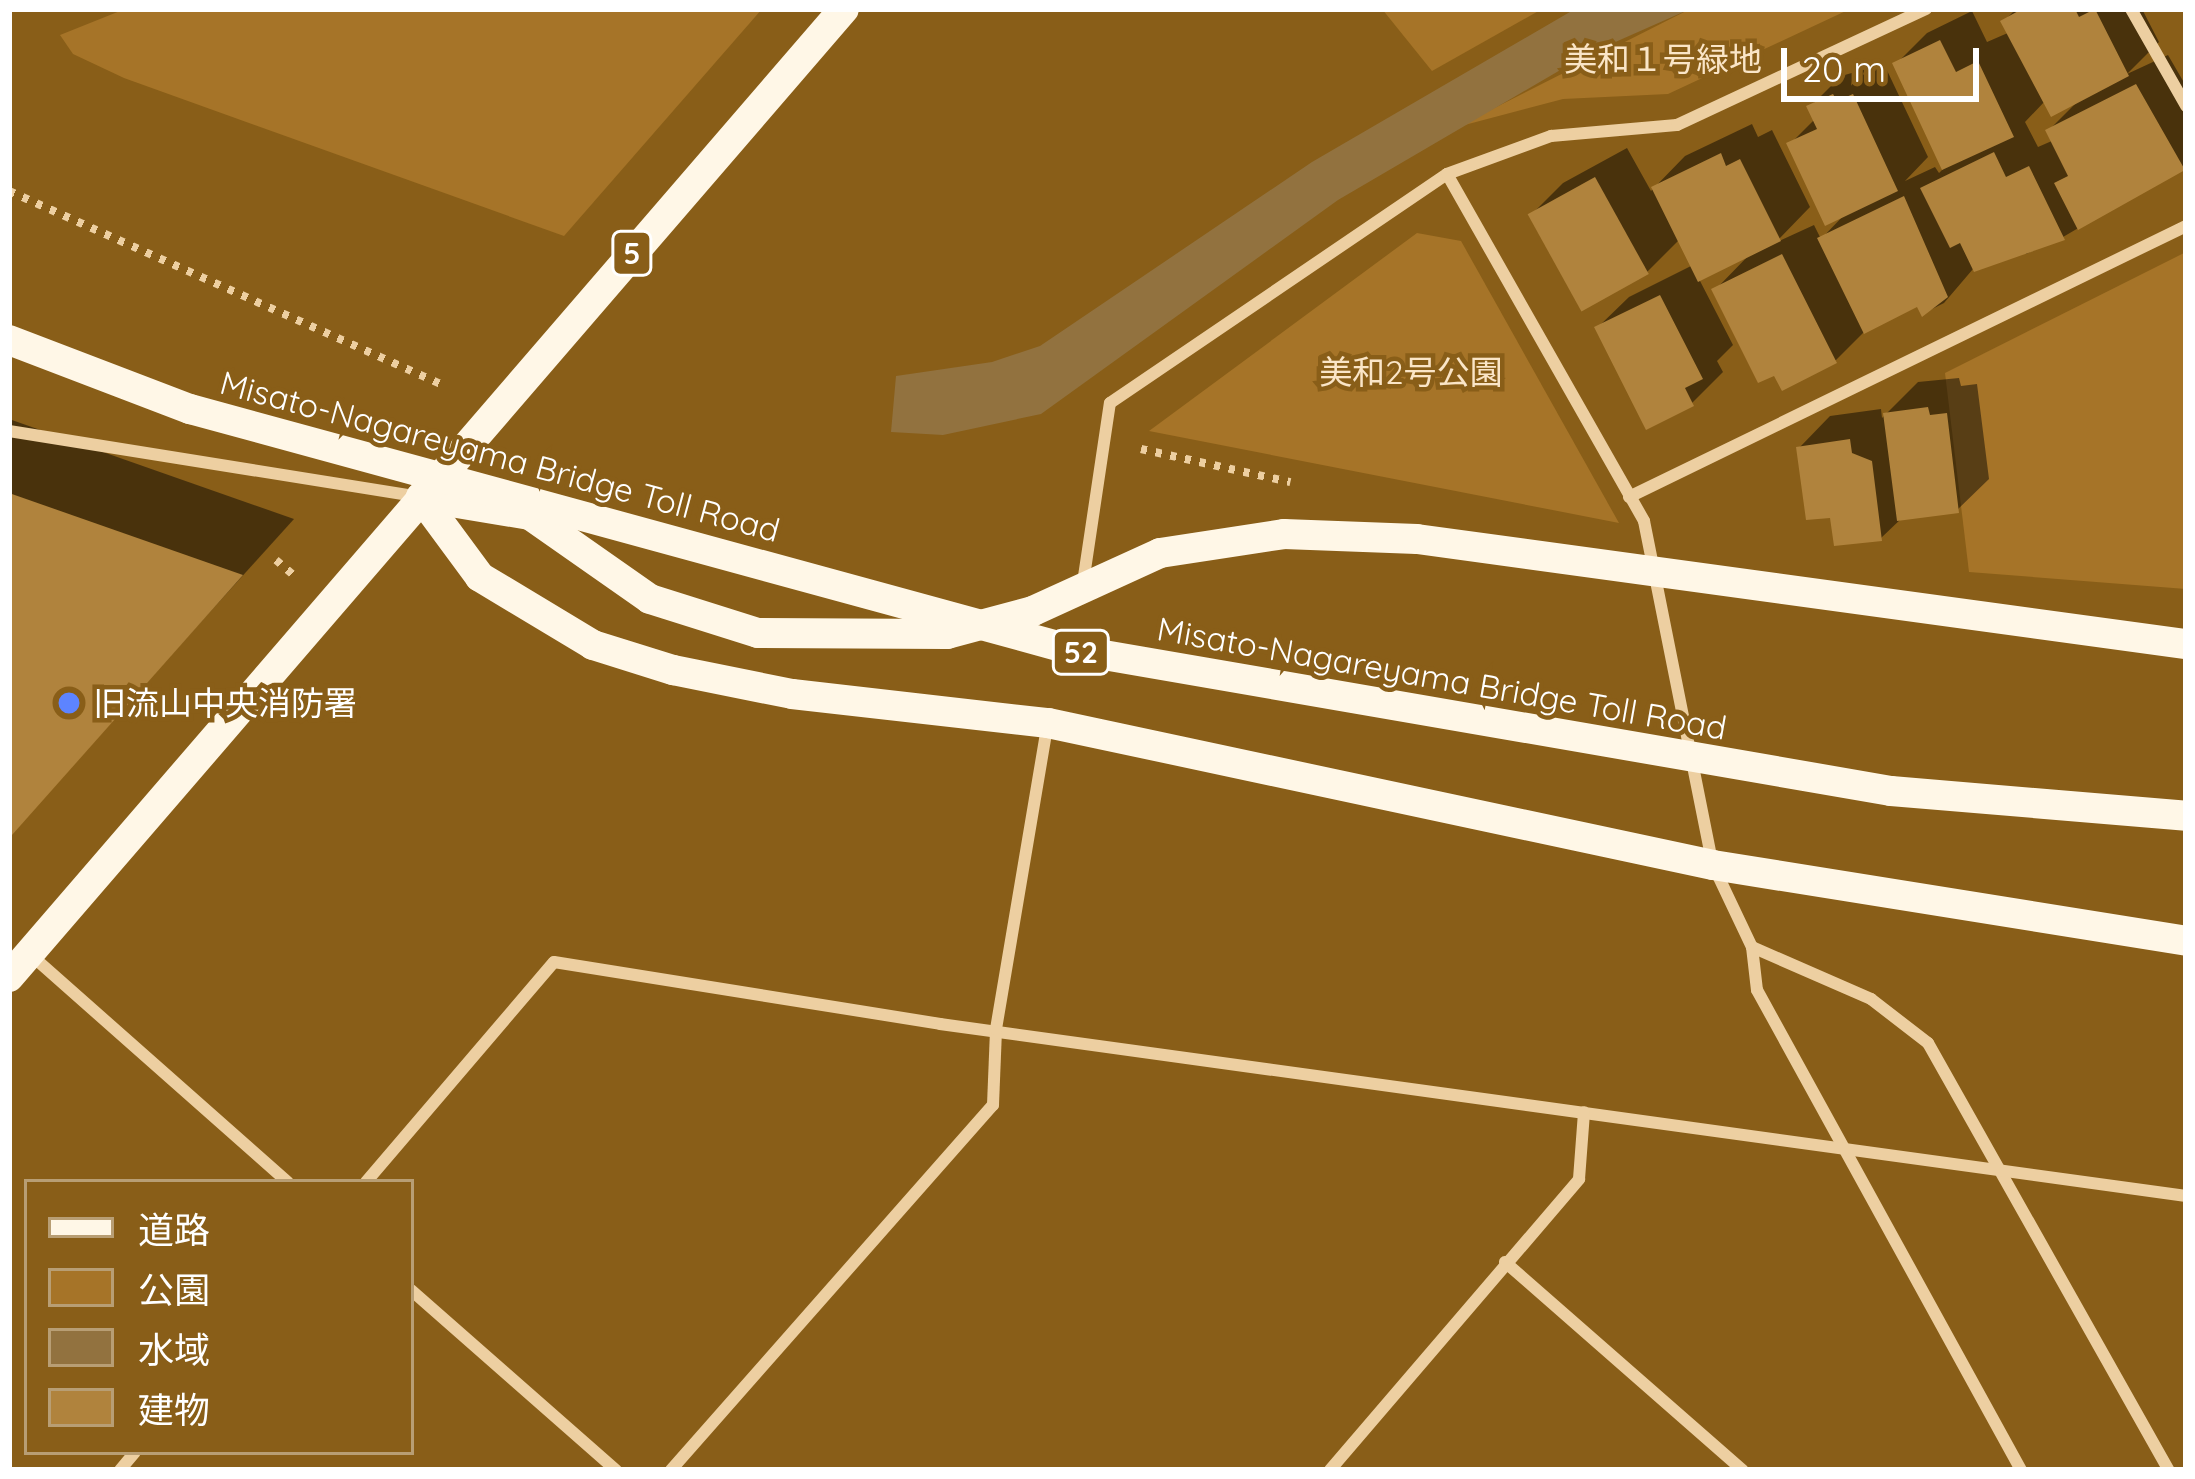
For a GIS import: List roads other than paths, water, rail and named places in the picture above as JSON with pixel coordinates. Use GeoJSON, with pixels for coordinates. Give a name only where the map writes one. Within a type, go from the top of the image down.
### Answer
{"type":"FeatureCollection","features":[{"type":"Feature","properties":{"kind":"main road","name":"5"},"geometry":{"type":"LineString","coordinates":[[9,977],[844,9]]}},
{"type":"Feature","properties":{"kind":"main road","name":"Misato-Nagareyama Bridge Toll Road"},"geometry":{"type":"LineString","coordinates":[[9,340],[190,409],[1069,649],[1891,790],[2186,816]]}},
{"type":"Feature","properties":{"kind":"main road"},"geometry":{"type":"LineString","coordinates":[[421,497],[530,515],[650,599],[758,633],[947,634],[1033,611],[1160,553],[1284,534],[1418,539],[1659,577],[2186,644]]}},
{"type":"Feature","properties":{"kind":"main road"},"geometry":{"type":"LineString","coordinates":[[421,497],[480,577],[593,645],[792,694],[1048,723],[1713,865],[2186,941]]}},
{"type":"Feature","properties":{"kind":"street"},"geometry":{"type":"LineString","coordinates":[[1082,585],[1109,442],[1109,403],[1447,174],[1551,136],[1676,125],[1926,9]]}},
{"type":"Feature","properties":{"kind":"street"},"geometry":{"type":"LineString","coordinates":[[2131,9],[2186,106]]}},
{"type":"Feature","properties":{"kind":"street"},"geometry":{"type":"LineString","coordinates":[[1447,174],[1629,497],[1659,577],[1713,865],[1752,947],[1756,990],[2021,1470]]}},
{"type":"Feature","properties":{"kind":"street"},"geometry":{"type":"LineString","coordinates":[[1629,497],[2186,226]]}},
{"type":"Feature","properties":{"kind":"street"},"geometry":{"type":"LineString","coordinates":[[9,431],[421,497]]}},
{"type":"Feature","properties":{"kind":"street"},"geometry":{"type":"LineString","coordinates":[[671,1470],[993,1105],[996,1029],[1048,723]]}},
{"type":"Feature","properties":{"kind":"street"},"geometry":{"type":"LineString","coordinates":[[1752,947],[1896,1014],[1928,1043],[2169,1470]]}},
{"type":"Feature","properties":{"kind":"street"},"geometry":{"type":"LineString","coordinates":[[31,954],[285,1179]]}},
{"type":"Feature","properties":{"kind":"street"},"geometry":{"type":"LineString","coordinates":[[369,1179],[554,962],[2186,1196]]}},
{"type":"Feature","properties":{"kind":"street"},"geometry":{"type":"LineString","coordinates":[[1330,1470],[1579,1179],[1584,1112]]}},
{"type":"Feature","properties":{"kind":"street"},"geometry":{"type":"LineString","coordinates":[[1505,1262],[1743,1470]]}},
{"type":"Feature","properties":{"kind":"street"},"geometry":{"type":"LineString","coordinates":[[414,1293],[616,1470]]}},
{"type":"Feature","properties":{"kind":"water"},"geometry":{"type":"Polygon","coordinates":[[[1575,9],[1690,9],[1586,55],[1338,200],[1041,414],[943,435],[891,432],[896,376],[992,362],[1040,346],[1312,162],[1575,9]]]}},
{"type":"Feature","properties":{"kind":"place","name":"旧流山中央消防署"},"geometry":{"type":"Point","coordinates":[69,703]}},
{"type":"Feature","properties":{"kind":"park label","name":"美和１号緑地"},"geometry":{"type":"Point","coordinates":[1663,59]}},
{"type":"Feature","properties":{"kind":"park label","name":"美和2号公園"},"geometry":{"type":"Point","coordinates":[1411,372]}}]}
